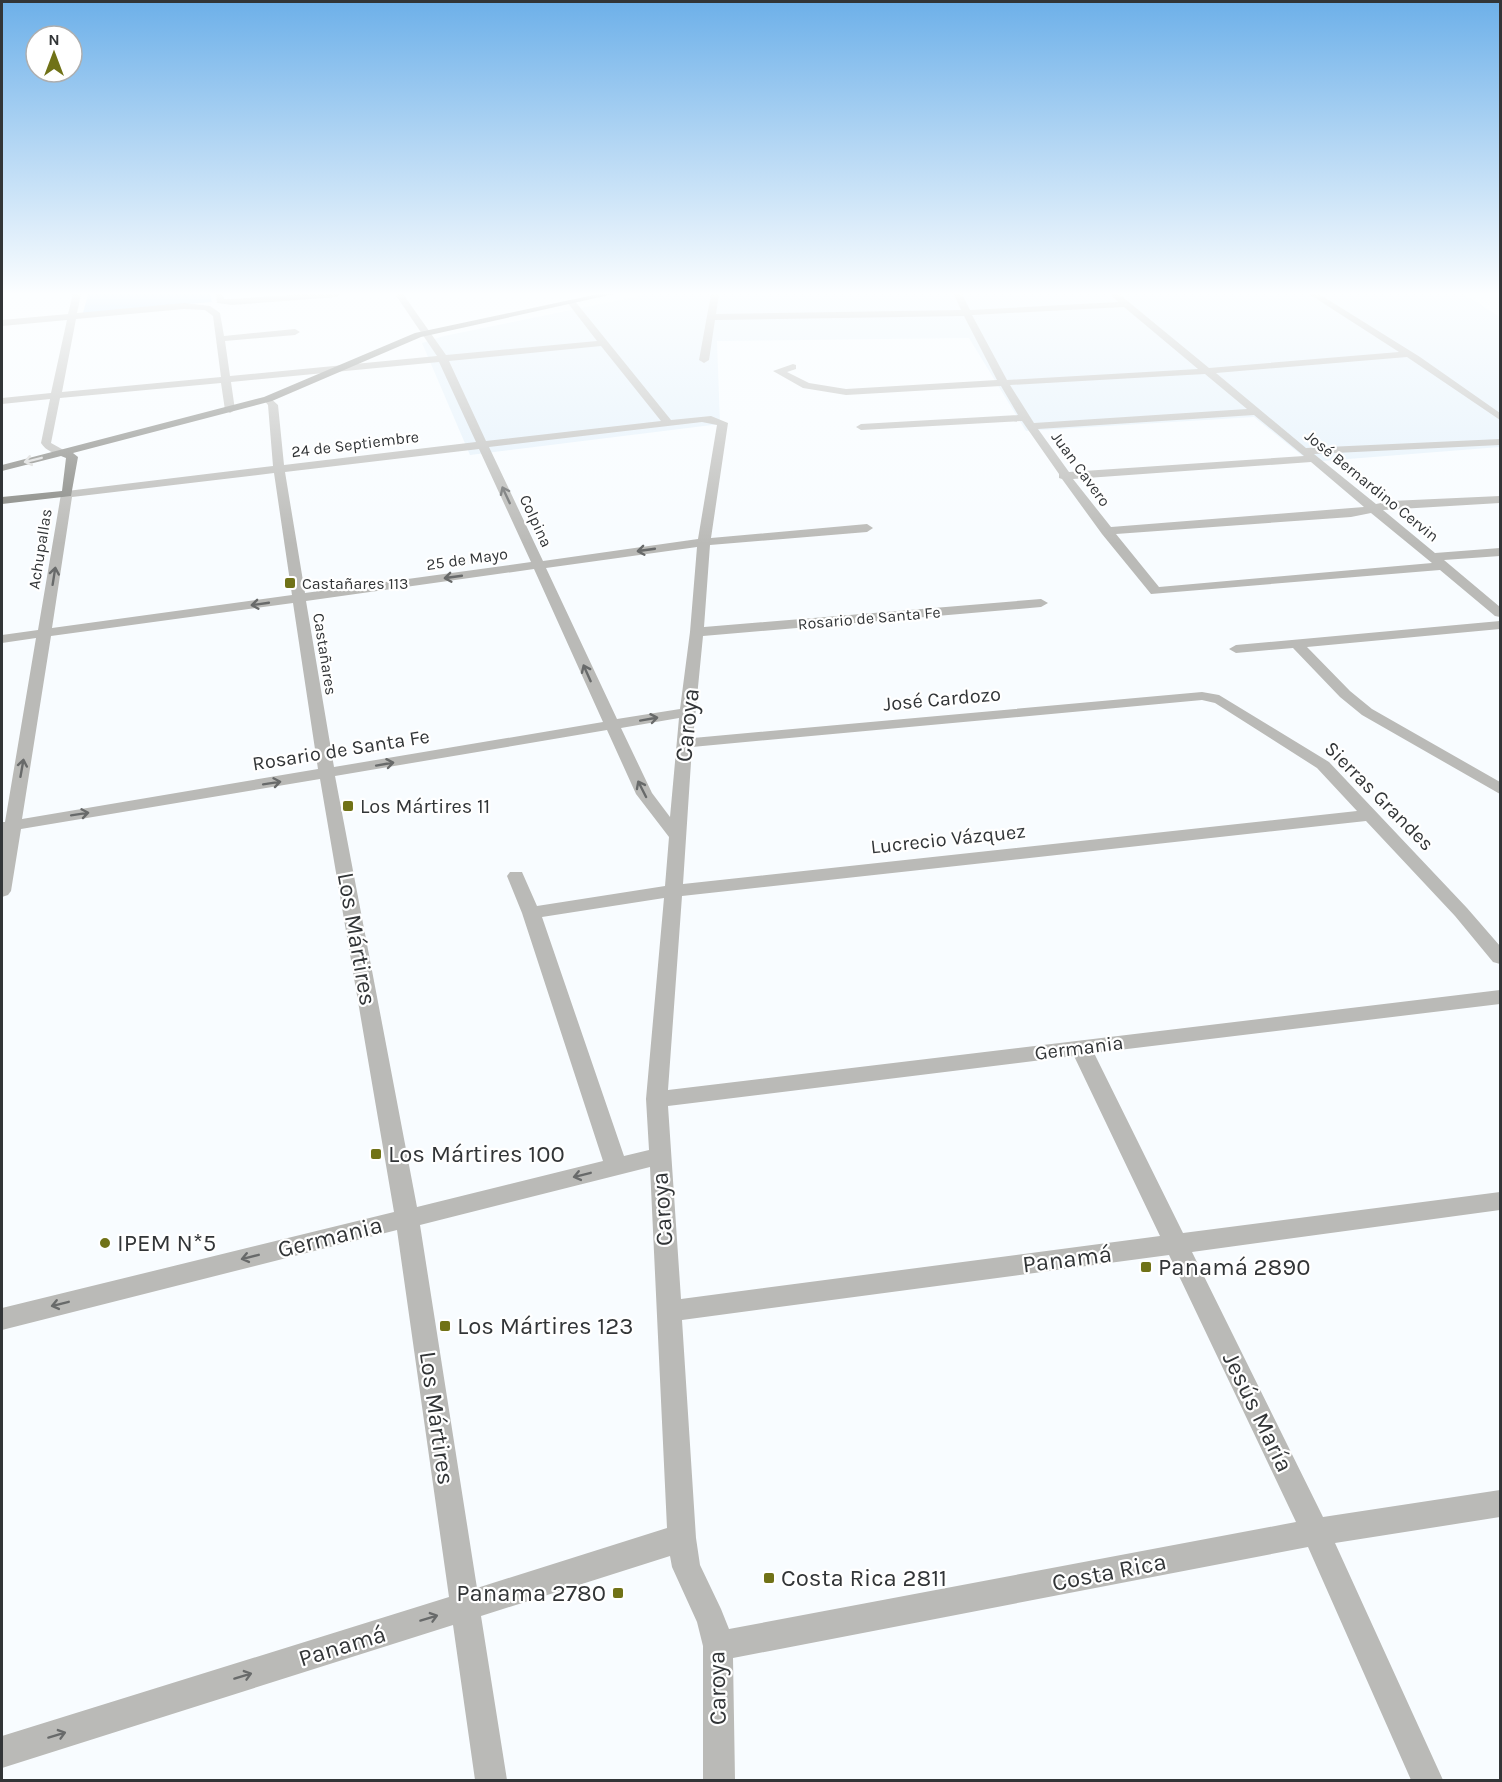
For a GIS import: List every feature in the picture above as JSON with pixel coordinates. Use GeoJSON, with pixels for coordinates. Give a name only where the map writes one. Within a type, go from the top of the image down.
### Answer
{"type":"FeatureCollection","features":[{"type":"Feature","properties":{"kind":"main road"},"geometry":{"type":"LineString","coordinates":[[2,468],[230,410],[268,399],[317,377]]}},
{"type":"Feature","properties":{"kind":"main road","name":"Achupallas"},"geometry":{"type":"LineString","coordinates":[[64,453],[72,457],[67,494]]}},
{"type":"Feature","properties":{"kind":"main road","name":"24 de Septiembre"},"geometry":{"type":"LineString","coordinates":[[2,501],[67,494]]}},
{"type":"Feature","properties":{"kind":"street","name":"Achupallas"},"geometry":{"type":"LineString","coordinates":[[61,377],[46,443],[49,447],[64,453]]}},
{"type":"Feature","properties":{"kind":"street"},"geometry":{"type":"LineString","coordinates":[[2,401],[245,377]]}},
{"type":"Feature","properties":{"kind":"street","name":"Colpina"},"geometry":{"type":"LineString","coordinates":[[451,377],[644,794],[676,836]]}},
{"type":"Feature","properties":{"kind":"street"},"geometry":{"type":"LineString","coordinates":[[631,377],[668,423]]}},
{"type":"Feature","properties":{"kind":"street"},"geometry":{"type":"LineString","coordinates":[[788,377],[797,383],[834,392],[1093,377]]}},
{"type":"Feature","properties":{"kind":"street","name":"Juan Cavero"},"geometry":{"type":"LineString","coordinates":[[1001,377],[1027,422],[1063,476],[1156,591],[1443,566]]}},
{"type":"Feature","properties":{"kind":"street","name":"José Bernardino Cervin"},"geometry":{"type":"LineString","coordinates":[[1213,377],[1500,613]]}},
{"type":"Feature","properties":{"kind":"street"},"geometry":{"type":"LineString","coordinates":[[1442,377],[1500,417]]}},
{"type":"Feature","properties":{"kind":"street"},"geometry":{"type":"LineString","coordinates":[[226,379],[230,410]]}},
{"type":"Feature","properties":{"kind":"street","name":"Castañares"},"geometry":{"type":"LineString","coordinates":[[268,399],[273,405],[279,470],[327,774]]}},
{"type":"Feature","properties":{"kind":"street"},"geometry":{"type":"LineString","coordinates":[[861,427],[1254,412]]}},
{"type":"Feature","properties":{"kind":"street","name":"24 de Septiembre"},"geometry":{"type":"LineString","coordinates":[[67,494],[711,419]]}},
{"type":"Feature","properties":{"kind":"street","name":"Caroya"},"geometry":{"type":"LineString","coordinates":[[711,419],[723,423],[704,542],[697,632],[687,712],[657,1099],[682,1538],[686,1567],[711,1619],[718,1646],[719,1780]]}},
{"type":"Feature","properties":{"kind":"street"},"geometry":{"type":"LineString","coordinates":[[1063,476],[1307,455],[1500,442]]}},
{"type":"Feature","properties":{"kind":"street","name":"Achupallas"},"geometry":{"type":"LineString","coordinates":[[2,891],[7,826],[45,633],[67,494]]}},
{"type":"Feature","properties":{"kind":"street"},"geometry":{"type":"LineString","coordinates":[[1106,531],[1350,513],[1391,505],[1500,499]]}},
{"type":"Feature","properties":{"kind":"street","name":"25 de Mayo"},"geometry":{"type":"LineString","coordinates":[[2,639],[704,542],[867,528]]}},
{"type":"Feature","properties":{"kind":"street"},"geometry":{"type":"LineString","coordinates":[[1432,557],[1500,552]]}},
{"type":"Feature","properties":{"kind":"street","name":"Rosario de Santa Fe"},"geometry":{"type":"LineString","coordinates":[[697,632],[1041,603]]}},
{"type":"Feature","properties":{"kind":"street"},"geometry":{"type":"LineString","coordinates":[[1236,649],[1500,625]]}},
{"type":"Feature","properties":{"kind":"street"},"geometry":{"type":"LineString","coordinates":[[1297,644],[1354,702],[1367,712],[1500,789]]}},
{"type":"Feature","properties":{"kind":"street","name":"José Cardozo"},"geometry":{"type":"LineString","coordinates":[[685,743],[1202,696]]}},
{"type":"Feature","properties":{"kind":"street","name":"Sierras Grandes"},"geometry":{"type":"LineString","coordinates":[[1202,696],[1219,699],[1323,765],[1461,912],[1500,958]]}},
{"type":"Feature","properties":{"kind":"street","name":"Rosario de Santa Fe"},"geometry":{"type":"LineString","coordinates":[[7,826],[687,712]]}},
{"type":"Feature","properties":{"kind":"street","name":"Los Mártires"},"geometry":{"type":"LineString","coordinates":[[327,774],[407,1218],[491,1780]]}},
{"type":"Feature","properties":{"kind":"street","name":"Lucrecio Vázquez"},"geometry":{"type":"LineString","coordinates":[[531,913],[673,891],[1371,815]]}},
{"type":"Feature","properties":{"kind":"street"},"geometry":{"type":"LineString","coordinates":[[516,876],[531,913],[616,1166]]}},
{"type":"Feature","properties":{"kind":"street","name":"Germania"},"geometry":{"type":"LineString","coordinates":[[657,1099],[1500,997]]}},
{"type":"Feature","properties":{"kind":"street","name":"Jesús María"},"geometry":{"type":"LineString","coordinates":[[1082,1048],[1316,1532],[1426,1780]]}},
{"type":"Feature","properties":{"kind":"street","name":"Germania"},"geometry":{"type":"LineString","coordinates":[[2,1319],[659,1156]]}},
{"type":"Feature","properties":{"kind":"street","name":"Panamá"},"geometry":{"type":"LineString","coordinates":[[669,1311],[1500,1201]]}},
{"type":"Feature","properties":{"kind":"street","name":"Costa Rica"},"geometry":{"type":"LineString","coordinates":[[718,1646],[1316,1532],[1500,1503]]}},
{"type":"Feature","properties":{"kind":"street","name":"Panamá"},"geometry":{"type":"LineString","coordinates":[[2,1752],[682,1538]]}},
{"type":"Feature","properties":{"kind":"shaded area"},"geometry":{"type":"Polygon","coordinates":[[[437,377],[718,377],[720,424],[470,455],[437,377]]]}},
{"type":"Feature","properties":{"kind":"shaded area"},"geometry":{"type":"Polygon","coordinates":[[[993,377],[1500,377],[1500,447],[1310,462],[1254,417],[1026,431],[993,377]]]}},
{"type":"Feature","properties":{"kind":"place","name":"Castañares 113"},"geometry":{"type":"Point","coordinates":[290,583]}},
{"type":"Feature","properties":{"kind":"place","name":"Los Mártires 11"},"geometry":{"type":"Point","coordinates":[348,806]}},
{"type":"Feature","properties":{"kind":"place","name":"Los Mártires 100"},"geometry":{"type":"Point","coordinates":[376,1154]}},
{"type":"Feature","properties":{"kind":"place","name":"IPEM N*5"},"geometry":{"type":"Point","coordinates":[105,1243]}},
{"type":"Feature","properties":{"kind":"place","name":"Panamá 2890"},"geometry":{"type":"Point","coordinates":[1146,1267]}},
{"type":"Feature","properties":{"kind":"place","name":"Los Mártires 123"},"geometry":{"type":"Point","coordinates":[445,1326]}},
{"type":"Feature","properties":{"kind":"place","name":"Costa Rica 2811"},"geometry":{"type":"Point","coordinates":[769,1578]}},
{"type":"Feature","properties":{"kind":"place","name":"Panama 2780"},"geometry":{"type":"Point","coordinates":[618,1593]}}]}
